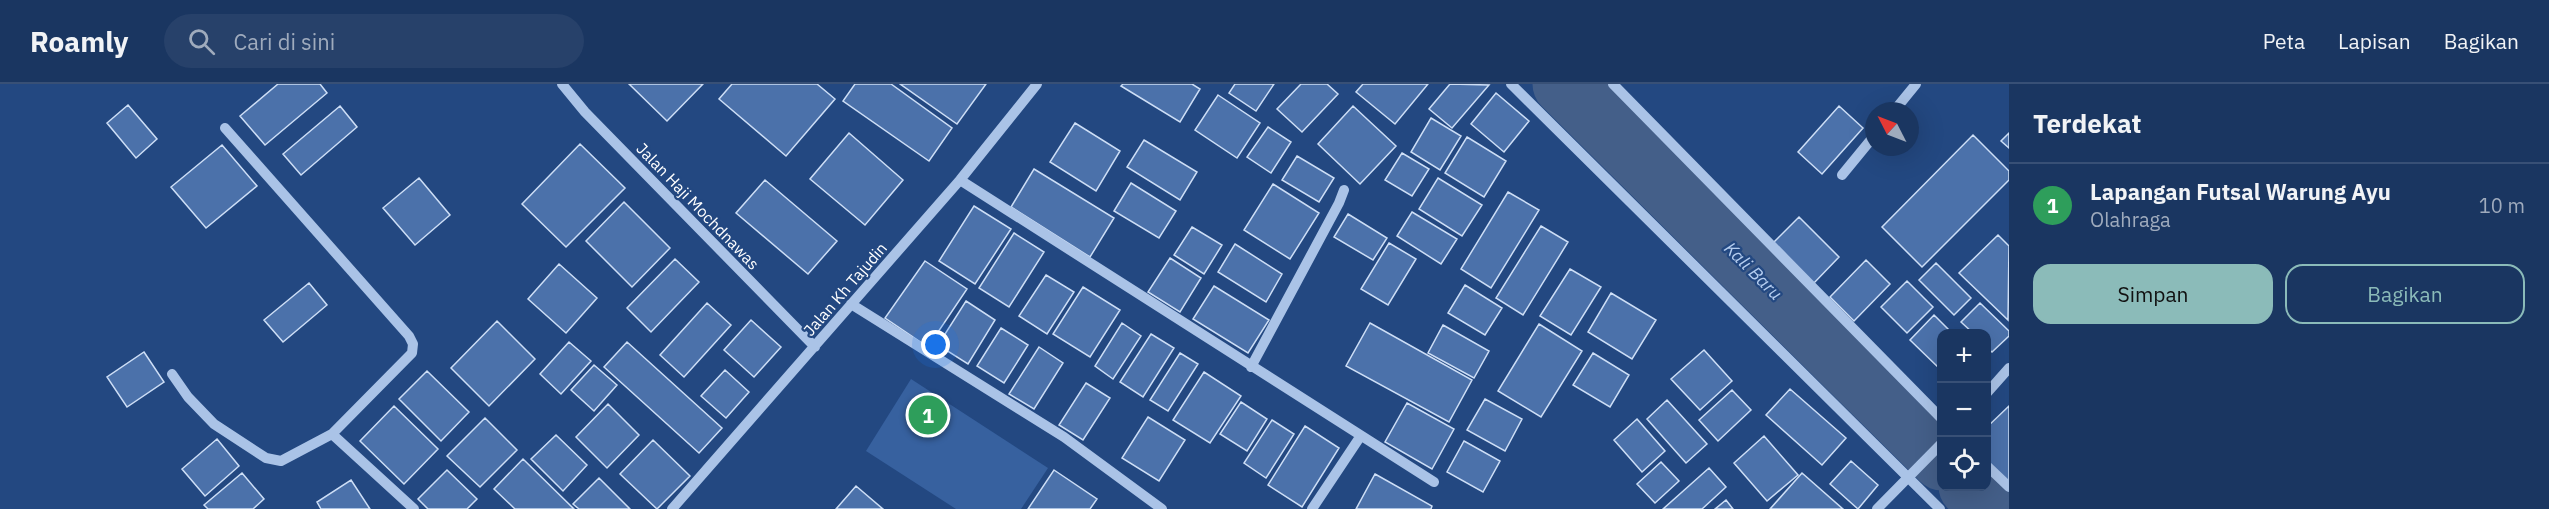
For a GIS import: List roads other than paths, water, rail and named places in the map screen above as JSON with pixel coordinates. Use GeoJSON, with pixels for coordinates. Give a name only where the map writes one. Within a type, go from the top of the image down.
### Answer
{"type":"FeatureCollection","features":[{"type":"Feature","properties":{"kind":"street","name":"Jalan Haji Mochdnawas"},"geometry":{"type":"LineString","coordinates":[[562,84],[585,112],[815,347]]}},
{"type":"Feature","properties":{"kind":"street","name":"Jalan Kh Tajudin"},"geometry":{"type":"LineString","coordinates":[[672,509],[960,180],[1036,84]]}},
{"type":"Feature","properties":{"kind":"street"},"geometry":{"type":"LineString","coordinates":[[1511,84],[1940,509]]}},
{"type":"Feature","properties":{"kind":"street"},"geometry":{"type":"LineString","coordinates":[[1613,84],[1937,415]]}},
{"type":"Feature","properties":{"kind":"street"},"geometry":{"type":"LineString","coordinates":[[1901,102],[1916,84]]}},
{"type":"Feature","properties":{"kind":"street"},"geometry":{"type":"LineString","coordinates":[[172,374],[188,398],[214,424],[266,458],[281,461],[332,434],[412,353],[413,344],[409,336],[225,128]]}},
{"type":"Feature","properties":{"kind":"street"},"geometry":{"type":"LineString","coordinates":[[1842,175],[1865,147]]}},
{"type":"Feature","properties":{"kind":"street"},"geometry":{"type":"LineString","coordinates":[[960,180],[1360,437],[1434,482]]}},
{"type":"Feature","properties":{"kind":"street"},"geometry":{"type":"LineString","coordinates":[[1251,367],[1344,190]]}},
{"type":"Feature","properties":{"kind":"street"},"geometry":{"type":"LineString","coordinates":[[851,304],[1064,437],[1162,509]]}},
{"type":"Feature","properties":{"kind":"street"},"geometry":{"type":"LineString","coordinates":[[1991,389],[2009,369]]}},
{"type":"Feature","properties":{"kind":"street"},"geometry":{"type":"LineString","coordinates":[[332,434],[414,509]]}},
{"type":"Feature","properties":{"kind":"street"},"geometry":{"type":"LineString","coordinates":[[1312,509],[1360,437]]}},
{"type":"Feature","properties":{"kind":"street"},"geometry":{"type":"LineString","coordinates":[[1877,509],[1937,447]]}},
{"type":"Feature","properties":{"kind":"street"},"geometry":{"type":"LineString","coordinates":[[1991,470],[2009,488]]}},
{"type":"Feature","properties":{"kind":"waterway","name":"Kali Baru"},"geometry":{"type":"LineString","coordinates":[[1564,84],[1937,454]]}},
{"type":"Feature","properties":{"kind":"waterway","name":"Kali Baru"},"geometry":{"type":"LineString","coordinates":[[1975,491],[1992,509]]}},
{"type":"Feature","properties":{"kind":"place","name":"Lapangan Futsal Warung Ayu"},"geometry":{"type":"Point","coordinates":[928,415]}}]}
